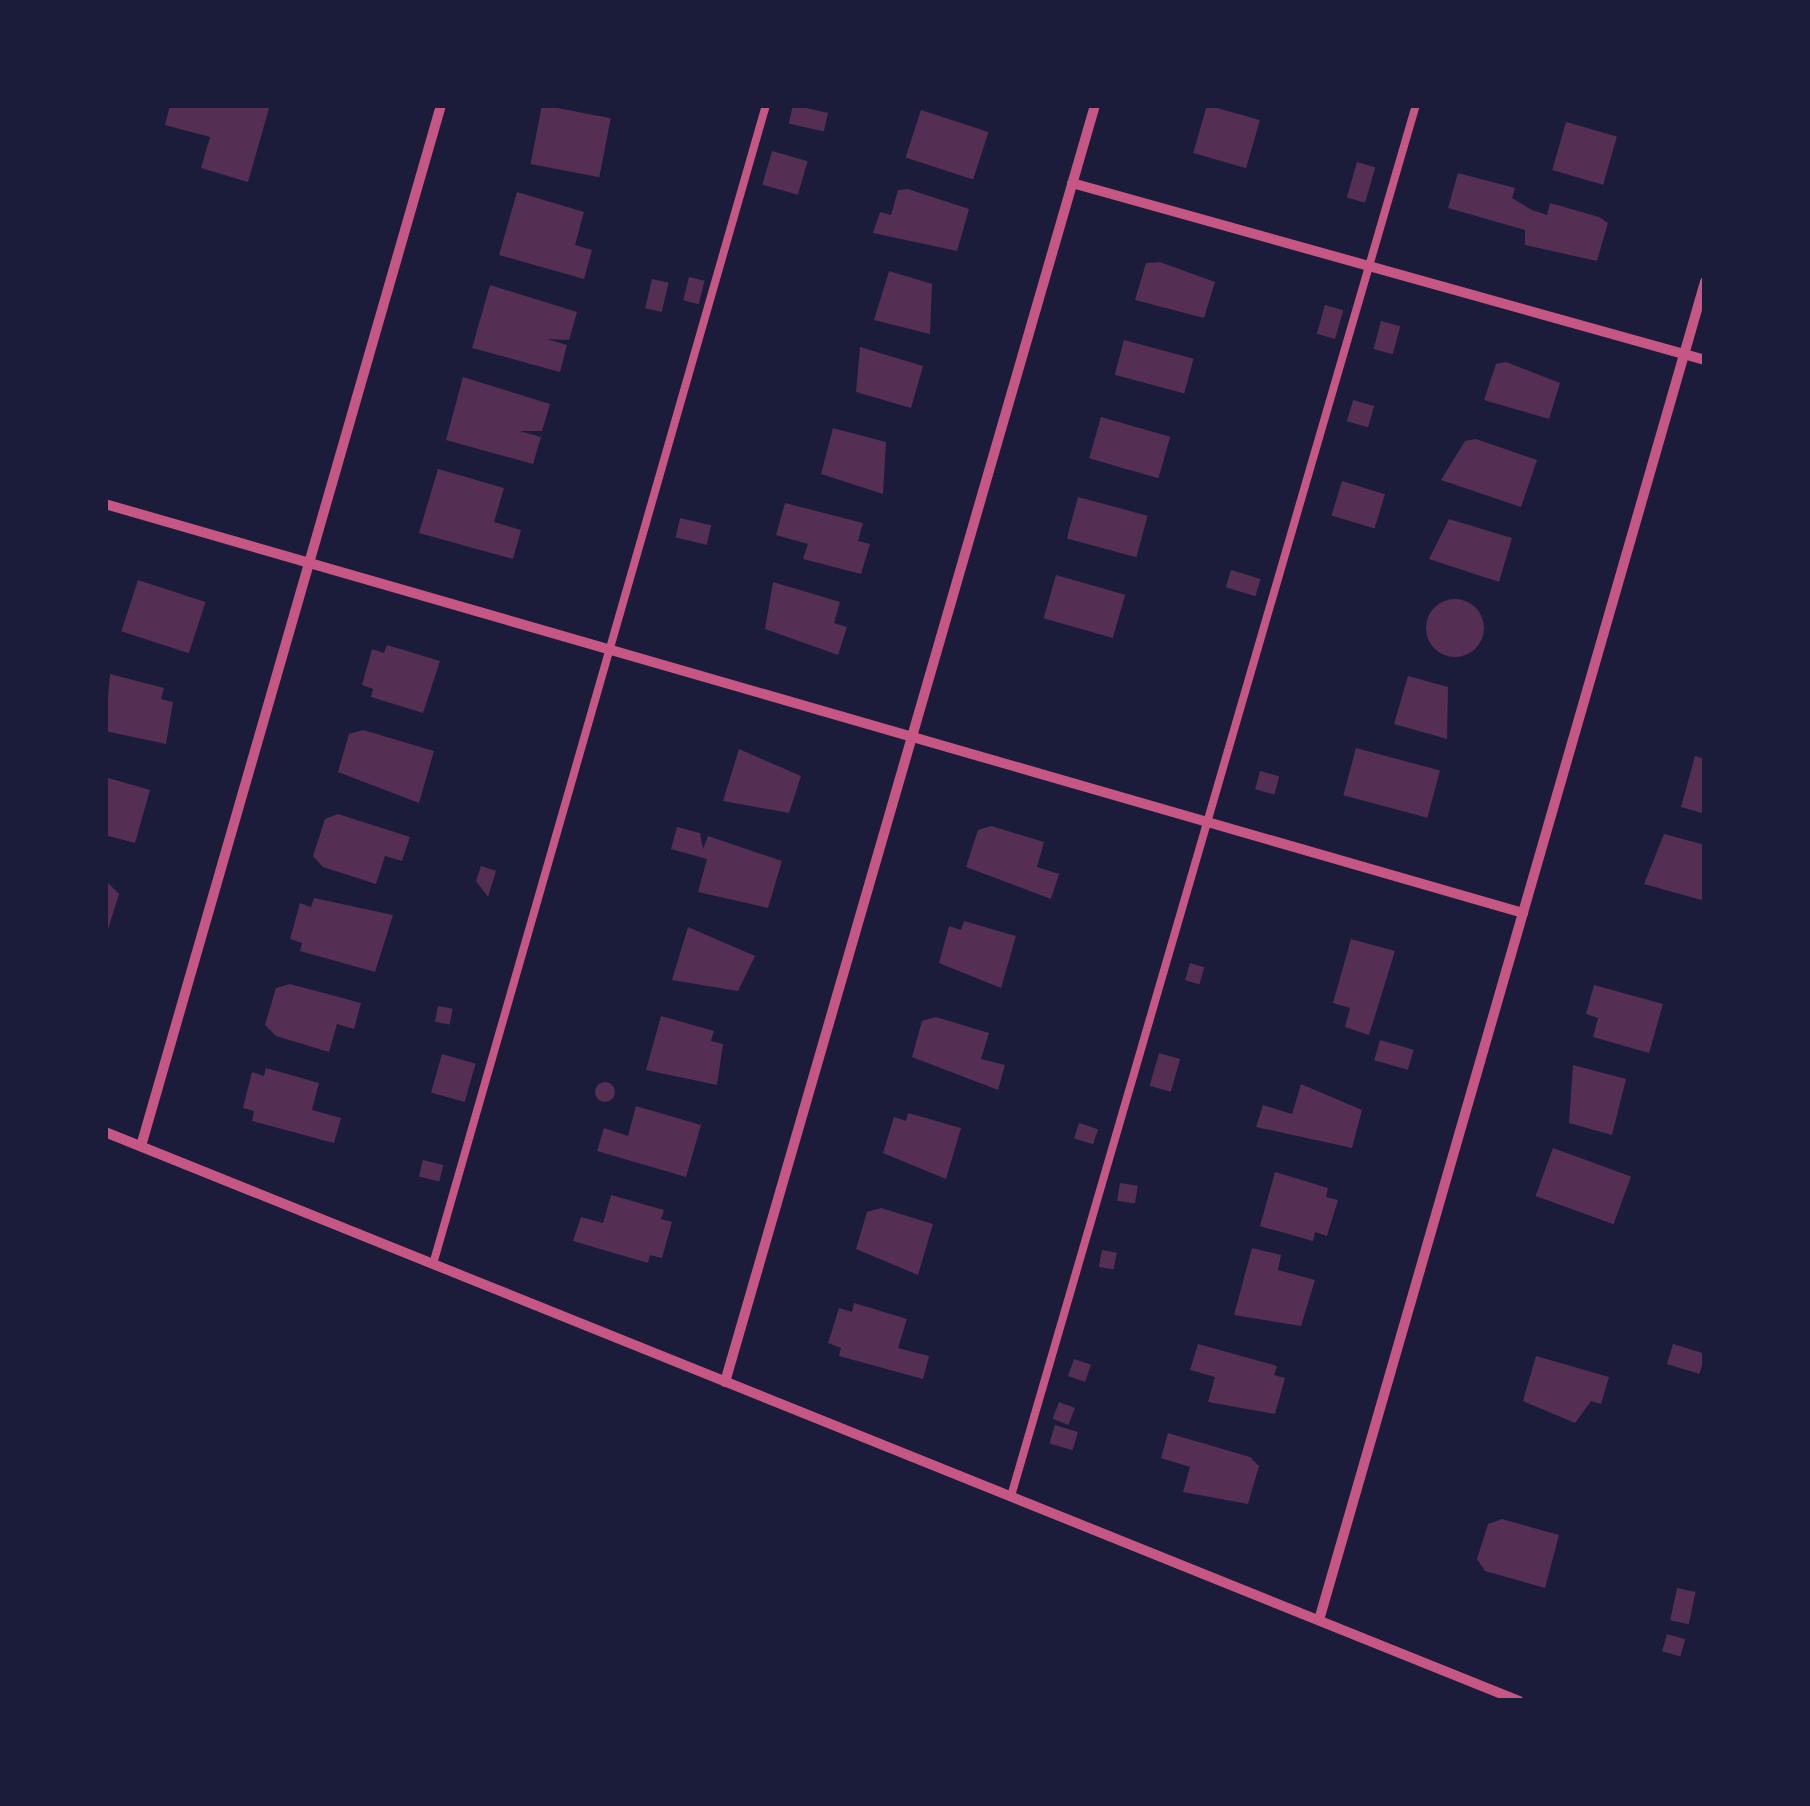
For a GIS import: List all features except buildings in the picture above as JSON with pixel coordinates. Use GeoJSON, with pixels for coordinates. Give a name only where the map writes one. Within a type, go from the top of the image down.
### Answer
{"type":"FeatureCollection","features":[{"type":"Feature","properties":{"kind":"street"},"geometry":{"type":"LineString","coordinates":[[141,1146],[441,105]]}},
{"type":"Feature","properties":{"kind":"street"},"geometry":{"type":"LineString","coordinates":[[726,1382],[1095,105]]}},
{"type":"Feature","properties":{"kind":"street"},"geometry":{"type":"LineString","coordinates":[[1072,183],[1705,360]]}},
{"type":"Feature","properties":{"kind":"street"},"geometry":{"type":"LineString","coordinates":[[1319,1620],[1705,282]]}},
{"type":"Feature","properties":{"kind":"street"},"geometry":{"type":"LineString","coordinates":[[105,504],[1523,913]]}},
{"type":"Feature","properties":{"kind":"street"},"geometry":{"type":"LineString","coordinates":[[105,1132],[1519,1701]]}},
{"type":"Feature","properties":{"kind":"lane"},"geometry":{"type":"LineString","coordinates":[[433,1264],[766,105]]}},
{"type":"Feature","properties":{"kind":"lane"},"geometry":{"type":"LineString","coordinates":[[1010,1496],[1416,105]]}}]}
